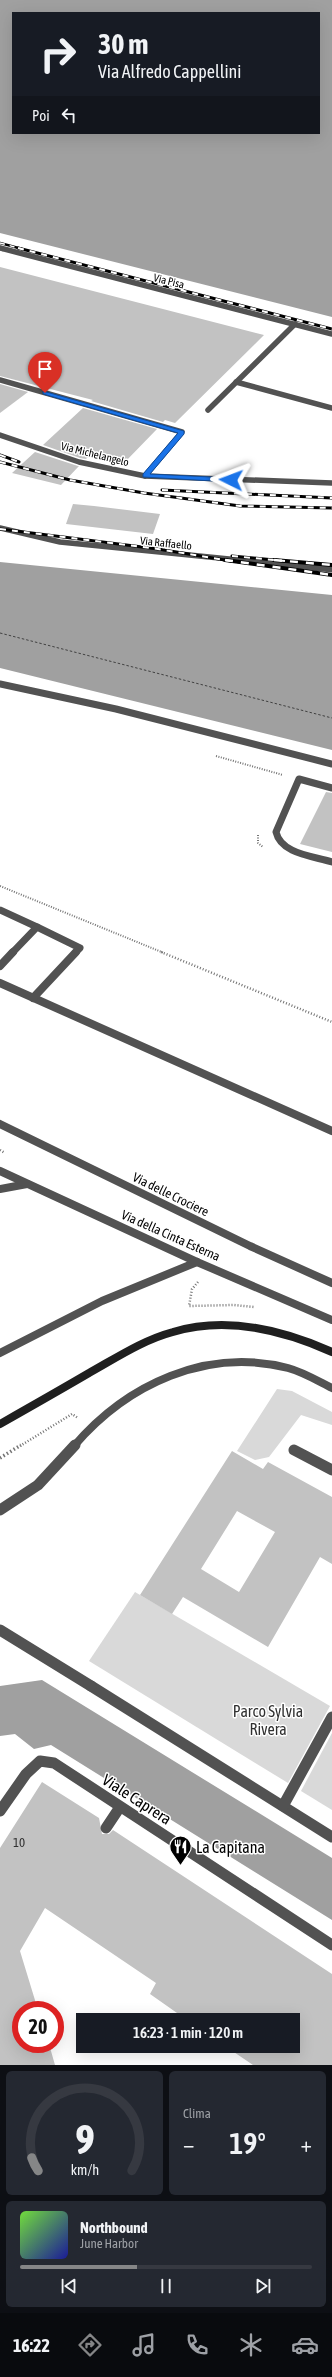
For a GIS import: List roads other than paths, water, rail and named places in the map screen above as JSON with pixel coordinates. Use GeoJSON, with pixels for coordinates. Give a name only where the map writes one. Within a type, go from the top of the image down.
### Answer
{"type":"FeatureCollection","features":[{"type":"Feature","properties":{"kind":"main road"},"geometry":{"type":"LineString","coordinates":[[0,1424],[145,1342],[175,1331],[226,1326],[274,1331],[298,1338],[332,1352]]}},
{"type":"Feature","properties":{"kind":"street","name":"Via Pisa"},"geometry":{"type":"LineString","coordinates":[[0,248],[332,334]]}},
{"type":"Feature","properties":{"kind":"street"},"geometry":{"type":"LineString","coordinates":[[208,410],[296,324]]}},
{"type":"Feature","properties":{"kind":"street"},"geometry":{"type":"LineString","coordinates":[[0,380],[182,432],[145,476]]}},
{"type":"Feature","properties":{"kind":"street"},"geometry":{"type":"LineString","coordinates":[[236,382],[332,408]]}},
{"type":"Feature","properties":{"kind":"street","name":"Via Michelangelo"},"geometry":{"type":"LineString","coordinates":[[0,435],[78,462],[107,470],[145,476],[332,483]]}},
{"type":"Feature","properties":{"kind":"street","name":"Via Raffaello"},"geometry":{"type":"LineString","coordinates":[[0,528],[60,542],[332,569]]}},
{"type":"Feature","properties":{"kind":"street"},"geometry":{"type":"LineString","coordinates":[[0,684],[116,709],[332,764]]}},
{"type":"Feature","properties":{"kind":"street"},"geometry":{"type":"LineString","coordinates":[[332,788],[299,779],[276,832],[278,841],[285,848],[332,862]]}},
{"type":"Feature","properties":{"kind":"street"},"geometry":{"type":"LineString","coordinates":[[0,910],[80,948],[33,998]]}},
{"type":"Feature","properties":{"kind":"street"},"geometry":{"type":"LineString","coordinates":[[0,966],[37,927]]}},
{"type":"Feature","properties":{"kind":"street"},"geometry":{"type":"LineString","coordinates":[[0,983],[332,1131]]}},
{"type":"Feature","properties":{"kind":"street","name":"Via delle Crociere"},"geometry":{"type":"LineString","coordinates":[[0,1124],[235,1239],[332,1283]]}},
{"type":"Feature","properties":{"kind":"street","name":"Via della Cinta Esterna"},"geometry":{"type":"LineString","coordinates":[[0,1170],[27,1184],[197,1262],[332,1320]]}},
{"type":"Feature","properties":{"kind":"street"},"geometry":{"type":"LineString","coordinates":[[0,1189],[27,1184]]}},
{"type":"Feature","properties":{"kind":"street"},"geometry":{"type":"LineString","coordinates":[[0,1352],[102,1301],[197,1262]]}},
{"type":"Feature","properties":{"kind":"street"},"geometry":{"type":"LineString","coordinates":[[0,1510],[13,1504],[36,1488],[59,1466],[90,1428],[149,1384],[185,1368],[218,1361],[253,1361],[289,1368],[332,1388]]}},
{"type":"Feature","properties":{"kind":"street"},"geometry":{"type":"LineString","coordinates":[[294,1450],[332,1470]]}},
{"type":"Feature","properties":{"kind":"street"},"geometry":{"type":"LineString","coordinates":[[0,1630],[332,1837]]}},
{"type":"Feature","properties":{"kind":"street"},"geometry":{"type":"LineString","coordinates":[[283,1806],[332,1717]]}},
{"type":"Feature","properties":{"kind":"street","name":"Viale Caprera"},"geometry":{"type":"LineString","coordinates":[[0,1811],[26,1774],[40,1762],[54,1763],[332,1945]]}},
{"type":"Feature","properties":{"kind":"street"},"geometry":{"type":"LineString","coordinates":[[106,1828],[120,1807]]}},
{"type":"Feature","properties":{"kind":"railway"},"geometry":{"type":"LineString","coordinates":[[0,243],[22,249]]}},
{"type":"Feature","properties":{"kind":"railway"},"geometry":{"type":"LineString","coordinates":[[18,248],[332,329]]}},
{"type":"Feature","properties":{"kind":"railway"},"geometry":{"type":"LineString","coordinates":[[0,455],[19,462]]}},
{"type":"Feature","properties":{"kind":"railway"},"geometry":{"type":"LineString","coordinates":[[0,462],[70,480],[144,493],[240,506],[332,508]]}},
{"type":"Feature","properties":{"kind":"railway"},"geometry":{"type":"LineString","coordinates":[[162,490],[332,498]]}},
{"type":"Feature","properties":{"kind":"railway"},"geometry":{"type":"LineString","coordinates":[[0,529],[158,549],[231,561]]}},
{"type":"Feature","properties":{"kind":"railway"},"geometry":{"type":"LineString","coordinates":[[232,556],[279,560]]}},
{"type":"Feature","properties":{"kind":"railway"},"geometry":{"type":"LineString","coordinates":[[225,560],[332,575]]}},
{"type":"Feature","properties":{"kind":"railway"},"geometry":{"type":"LineString","coordinates":[[274,560],[279,560]]}},
{"type":"Feature","properties":{"kind":"railway"},"geometry":{"type":"LineString","coordinates":[[279,560],[332,565]]}},
{"type":"Feature","properties":{"kind":"railway"},"geometry":{"type":"LineString","coordinates":[[279,560],[285,561]]}},
{"type":"Feature","properties":{"kind":"place","name":"La Capitana"},"geometry":{"type":"Point","coordinates":[180,1866]}},
{"type":"Feature","properties":{"kind":"park label","name":"Parco Sylvia Rivera"},"geometry":{"type":"Point","coordinates":[268,1720]}}]}
